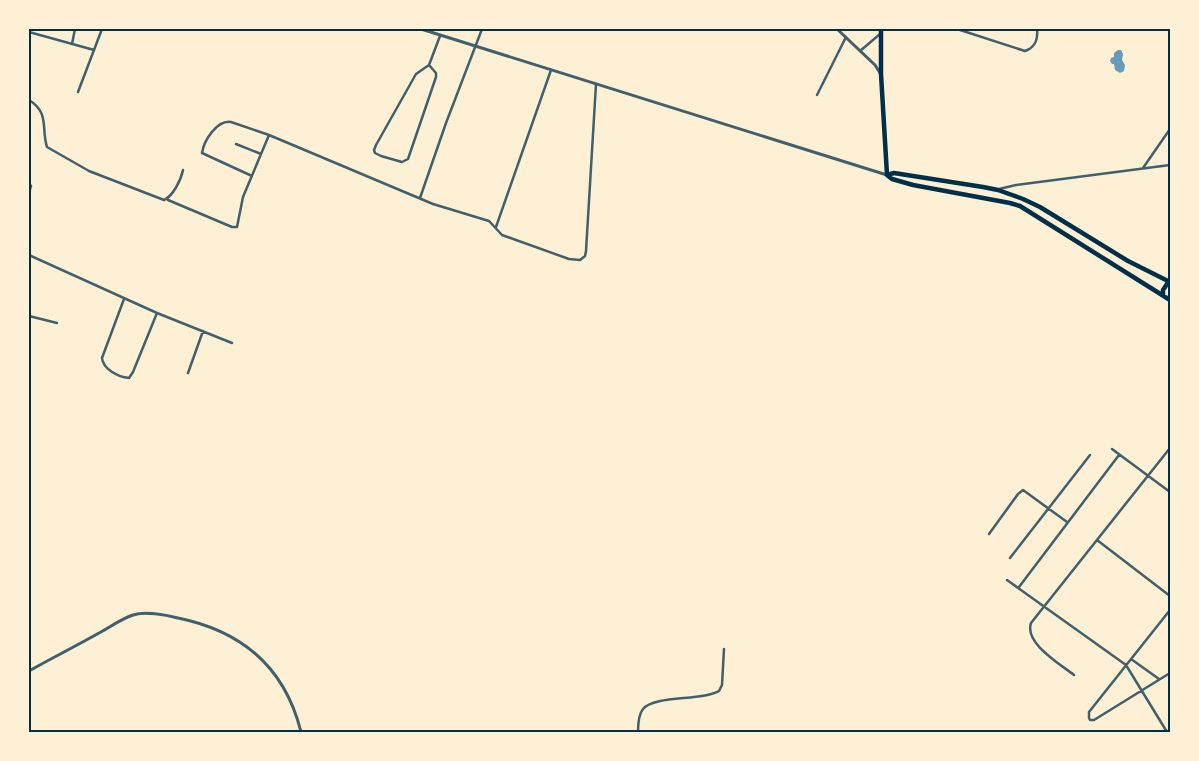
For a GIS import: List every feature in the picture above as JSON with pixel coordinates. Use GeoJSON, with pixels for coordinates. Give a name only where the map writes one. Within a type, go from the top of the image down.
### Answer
{"type":"FeatureCollection","features":[{"type":"Feature","properties":{"kind":"main road"},"geometry":{"type":"LineString","coordinates":[[881,31],[881,74],[887,175],[892,179],[913,185],[1020,206],[1170,300]]}},
{"type":"Feature","properties":{"kind":"main road"},"geometry":{"type":"LineString","coordinates":[[887,175],[894,173],[998,190],[1040,207],[1128,261],[1170,282],[1164,288],[1163,295]]}},
{"type":"Feature","properties":{"kind":"street"},"geometry":{"type":"LineString","coordinates":[[37,35],[38,29]]}},
{"type":"Feature","properties":{"kind":"street"},"geometry":{"type":"LineString","coordinates":[[72,44],[75,29]]}},
{"type":"Feature","properties":{"kind":"street"},"geometry":{"type":"LineString","coordinates":[[78,92],[102,29]]}},
{"type":"Feature","properties":{"kind":"street"},"geometry":{"type":"LineString","coordinates":[[421,29],[887,175]]}},
{"type":"Feature","properties":{"kind":"street"},"geometry":{"type":"LineString","coordinates":[[420,198],[482,29]]}},
{"type":"Feature","properties":{"kind":"street"},"geometry":{"type":"LineString","coordinates":[[837,29],[875,65],[881,74]]}},
{"type":"Feature","properties":{"kind":"street"},"geometry":{"type":"LineString","coordinates":[[957,29],[1026,51],[1032,48],[1036,42],[1037,29]]}},
{"type":"Feature","properties":{"kind":"street"},"geometry":{"type":"LineString","coordinates":[[860,50],[881,31]]}},
{"type":"Feature","properties":{"kind":"street"},"geometry":{"type":"LineString","coordinates":[[29,32],[94,50]]}},
{"type":"Feature","properties":{"kind":"street"},"geometry":{"type":"LineString","coordinates":[[429,65],[436,73],[436,77],[408,158],[402,162],[377,154],[374,150],[376,145],[416,74],[429,65],[440,36]]}},
{"type":"Feature","properties":{"kind":"street"},"geometry":{"type":"LineString","coordinates":[[818,95],[846,37]]}},
{"type":"Feature","properties":{"kind":"street"},"geometry":{"type":"LineString","coordinates":[[496,228],[551,70]]}},
{"type":"Feature","properties":{"kind":"street"},"geometry":{"type":"LineString","coordinates":[[252,176],[203,154],[203,148],[217,127],[227,122],[269,135],[448,209],[489,221],[502,235],[569,259],[580,260],[585,256],[596,84]]}},
{"type":"Feature","properties":{"kind":"street"},"geometry":{"type":"LineString","coordinates":[[29,100],[40,111],[45,128],[44,141],[47,147],[97,175],[160,199],[167,199],[234,228],[238,226],[242,197],[269,135]]}},
{"type":"Feature","properties":{"kind":"street"},"geometry":{"type":"LineString","coordinates":[[1143,169],[1170,128]]}},
{"type":"Feature","properties":{"kind":"street"},"geometry":{"type":"LineString","coordinates":[[236,144],[261,154]]}},
{"type":"Feature","properties":{"kind":"street"},"geometry":{"type":"LineString","coordinates":[[998,190],[1016,185],[1170,165]]}},
{"type":"Feature","properties":{"kind":"street"},"geometry":{"type":"LineString","coordinates":[[167,199],[180,180],[183,170]]}},
{"type":"Feature","properties":{"kind":"street"},"geometry":{"type":"LineString","coordinates":[[29,184],[31,186],[29,193]]}},
{"type":"Feature","properties":{"kind":"street"},"geometry":{"type":"LineString","coordinates":[[29,255],[157,313],[232,343]]}},
{"type":"Feature","properties":{"kind":"street"},"geometry":{"type":"LineString","coordinates":[[124,298],[102,354],[102,361],[105,366],[122,377],[128,378],[133,372],[157,313]]}},
{"type":"Feature","properties":{"kind":"street"},"geometry":{"type":"LineString","coordinates":[[29,316],[57,324]]}},
{"type":"Feature","properties":{"kind":"street"},"geometry":{"type":"LineString","coordinates":[[188,373],[203,331]]}},
{"type":"Feature","properties":{"kind":"street"},"geometry":{"type":"LineString","coordinates":[[1074,675],[1040,647],[1031,637],[1029,632],[1031,623],[1170,448]]}},
{"type":"Feature","properties":{"kind":"street"},"geometry":{"type":"LineString","coordinates":[[1112,449],[1170,492]]}},
{"type":"Feature","properties":{"kind":"street"},"geometry":{"type":"LineString","coordinates":[[1010,558],[1090,455]]}},
{"type":"Feature","properties":{"kind":"street"},"geometry":{"type":"LineString","coordinates":[[1019,587],[1119,456]]}},
{"type":"Feature","properties":{"kind":"street"},"geometry":{"type":"LineString","coordinates":[[989,534],[1021,490],[1027,491],[1067,522]]}},
{"type":"Feature","properties":{"kind":"street"},"geometry":{"type":"LineString","coordinates":[[1097,540],[1170,596]]}},
{"type":"Feature","properties":{"kind":"street"},"geometry":{"type":"LineString","coordinates":[[1007,580],[1126,665],[1167,732]]}},
{"type":"Feature","properties":{"kind":"street"},"geometry":{"type":"LineString","coordinates":[[1170,610],[1089,712],[1090,720],[1094,720],[1170,672]]}},
{"type":"Feature","properties":{"kind":"street"},"geometry":{"type":"LineString","coordinates":[[29,671],[135,614],[163,615],[187,620],[208,626],[229,636],[259,656],[272,670],[286,691],[297,716],[301,732]]}},
{"type":"Feature","properties":{"kind":"street"},"geometry":{"type":"LineString","coordinates":[[638,732],[640,714],[648,705],[719,691],[722,685],[724,650]]}},
{"type":"Feature","properties":{"kind":"street"},"geometry":{"type":"LineString","coordinates":[[1131,659],[1159,679]]}},
{"type":"Feature","properties":{"kind":"water"},"geometry":{"type":"Polygon","coordinates":[[[1118,50],[1121,50],[1123,54],[1122,60],[1125,65],[1124,71],[1120,73],[1115,70],[1114,64],[1110,61],[1118,50]]]}}]}
